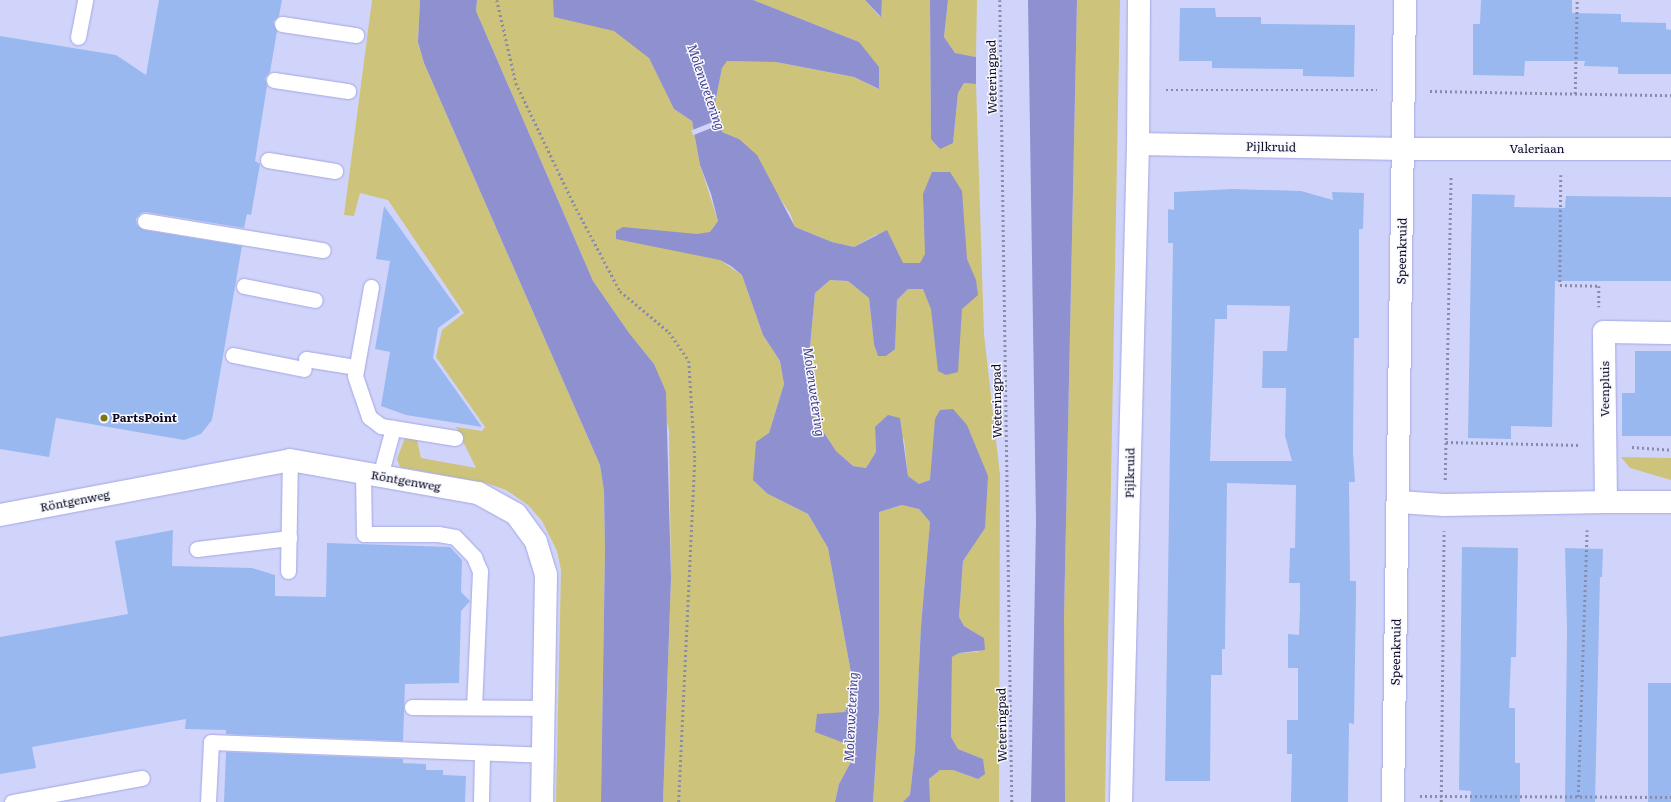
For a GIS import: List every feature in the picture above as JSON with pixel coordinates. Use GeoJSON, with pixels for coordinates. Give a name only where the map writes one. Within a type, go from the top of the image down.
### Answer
{"type":"FeatureCollection","features":[{"type":"Feature","properties":{"kind":"street","name":"Pijlkruid"},"geometry":{"type":"LineString","coordinates":[[1121,802],[1138,144],[1139,0]]}},
{"type":"Feature","properties":{"kind":"street","name":"Speenkruid"},"geometry":{"type":"LineString","coordinates":[[1393,799],[1399,502],[1405,0]]}},
{"type":"Feature","properties":{"kind":"street","name":"Pijlkruid"},"geometry":{"type":"LineString","coordinates":[[1138,144],[1403,149]]}},
{"type":"Feature","properties":{"kind":"street","name":"Valeriaan"},"geometry":{"type":"LineString","coordinates":[[1403,149],[1671,149]]}},
{"type":"Feature","properties":{"kind":"street"},"geometry":{"type":"LineString","coordinates":[[1604,332],[1671,332]]}},
{"type":"Feature","properties":{"kind":"street","name":"Veenpluis"},"geometry":{"type":"LineString","coordinates":[[1604,332],[1605,446]]}},
{"type":"Feature","properties":{"kind":"street"},"geometry":{"type":"LineString","coordinates":[[1597,502],[1605,446]]}},
{"type":"Feature","properties":{"kind":"street","name":"Röntgenweg"},"geometry":{"type":"LineString","coordinates":[[0,516],[290,460],[478,494],[516,514],[536,542],[546,575],[542,802]]}},
{"type":"Feature","properties":{"kind":"street"},"geometry":{"type":"LineString","coordinates":[[1399,502],[1444,505],[1671,502]]}},
{"type":"Feature","properties":{"kind":"lane"},"geometry":{"type":"LineString","coordinates":[[78,37],[85,0]]}},
{"type":"Feature","properties":{"kind":"lane"},"geometry":{"type":"LineString","coordinates":[[282,24],[356,36]]}},
{"type":"Feature","properties":{"kind":"lane"},"geometry":{"type":"LineString","coordinates":[[274,80],[348,91]]}},
{"type":"Feature","properties":{"kind":"lane"},"geometry":{"type":"LineString","coordinates":[[268,160],[335,171]]}},
{"type":"Feature","properties":{"kind":"lane"},"geometry":{"type":"LineString","coordinates":[[145,220],[323,250]]}},
{"type":"Feature","properties":{"kind":"lane"},"geometry":{"type":"LineString","coordinates":[[244,286],[315,300]]}},
{"type":"Feature","properties":{"kind":"lane"},"geometry":{"type":"LineString","coordinates":[[371,287],[355,376],[369,417],[381,426],[455,438]]}},
{"type":"Feature","properties":{"kind":"lane"},"geometry":{"type":"LineString","coordinates":[[233,355],[305,364],[356,367]]}},
{"type":"Feature","properties":{"kind":"lane"},"geometry":{"type":"LineString","coordinates":[[392,428],[372,475],[364,534],[438,534],[455,537],[474,557],[480,570],[474,707]]}},
{"type":"Feature","properties":{"kind":"lane"},"geometry":{"type":"LineString","coordinates":[[288,571],[290,460]]}},
{"type":"Feature","properties":{"kind":"lane"},"geometry":{"type":"LineString","coordinates":[[196,549],[289,538]]}},
{"type":"Feature","properties":{"kind":"lane"},"geometry":{"type":"LineString","coordinates":[[412,707],[544,708]]}},
{"type":"Feature","properties":{"kind":"lane"},"geometry":{"type":"LineString","coordinates":[[208,802],[211,742],[542,755]]}},
{"type":"Feature","properties":{"kind":"lane"},"geometry":{"type":"LineString","coordinates":[[481,802],[482,753]]}},
{"type":"Feature","properties":{"kind":"lane"},"geometry":{"type":"LineString","coordinates":[[12,802],[142,778]]}},
{"type":"Feature","properties":{"kind":"path"},"geometry":{"type":"LineString","coordinates":[[497,0],[516,82],[574,204],[620,291],[669,332],[690,361],[695,460],[679,802]]}},
{"type":"Feature","properties":{"kind":"path","name":"Weteringpad"},"geometry":{"type":"LineString","coordinates":[[1000,0],[1012,802]]}},
{"type":"Feature","properties":{"kind":"path"},"geometry":{"type":"LineString","coordinates":[[1575,94],[1577,0]]}},
{"type":"Feature","properties":{"kind":"path"},"geometry":{"type":"LineString","coordinates":[[1441,802],[1444,505],[1452,148]]}},
{"type":"Feature","properties":{"kind":"path"},"geometry":{"type":"LineString","coordinates":[[1562,149],[1560,286],[1599,286],[1599,320],[1604,332]]}},
{"type":"Feature","properties":{"kind":"path"},"geometry":{"type":"LineString","coordinates":[[1446,442],[1605,446],[1671,450]]}},
{"type":"Feature","properties":{"kind":"path"},"geometry":{"type":"LineString","coordinates":[[1578,797],[1597,502]]}},
{"type":"Feature","properties":{"kind":"path"},"geometry":{"type":"LineString","coordinates":[[1393,799],[1441,796],[1671,797]]}},
{"type":"Feature","properties":{"kind":"shaded area"},"geometry":{"type":"Polygon","coordinates":[[[372,0],[420,0],[418,42],[424,63],[600,465],[604,491],[605,549],[601,802],[556,802],[561,570],[557,551],[542,521],[528,505],[506,490],[486,483],[400,467],[397,459],[405,438],[417,440],[421,458],[476,468],[456,427],[482,431],[485,427],[436,357],[442,330],[464,313],[388,200],[360,193],[354,216],[344,215],[372,0]]]}},
{"type":"Feature","properties":{"kind":"shaded area"},"geometry":{"type":"Polygon","coordinates":[[[477,0],[625,0],[649,58],[674,109],[692,121],[700,165],[718,221],[712,229],[720,260],[742,275],[763,335],[780,361],[784,384],[769,433],[768,494],[808,514],[828,548],[852,678],[852,697],[845,712],[847,744],[853,758],[839,784],[835,802],[663,802],[671,578],[669,431],[654,364],[629,333],[593,281],[476,11],[477,0]]]}},
{"type":"Feature","properties":{"kind":"shaded area"},"geometry":{"type":"Polygon","coordinates":[[[753,0],[865,0],[880,17],[882,0],[930,0],[931,139],[953,143],[958,93],[964,83],[976,84],[984,334],[1000,475],[999,802],[930,802],[928,796],[929,779],[940,770],[953,770],[978,779],[983,759],[958,749],[951,737],[952,657],[959,653],[978,652],[984,638],[964,626],[959,617],[963,561],[973,546],[933,465],[930,480],[919,484],[908,476],[904,439],[875,427],[876,452],[866,468],[853,466],[836,451],[811,413],[807,379],[815,293],[830,280],[848,281],[869,298],[874,344],[895,349],[897,300],[908,289],[877,234],[854,247],[832,242],[795,227],[790,213],[739,139],[722,132],[714,108],[722,67],[727,61],[776,62],[854,77],[878,89],[859,42],[753,0]]]}},
{"type":"Feature","properties":{"kind":"shaded area"},"geometry":{"type":"Polygon","coordinates":[[[948,0],[977,0],[976,57],[955,53],[944,37],[948,0]]]}},
{"type":"Feature","properties":{"kind":"shaded area"},"geometry":{"type":"Polygon","coordinates":[[[1077,0],[1120,0],[1105,802],[1063,802],[1064,618],[1077,0]]]}},
{"type":"Feature","properties":{"kind":"shaded area"},"geometry":{"type":"Polygon","coordinates":[[[1621,457],[1671,458],[1671,480],[1630,468],[1621,457]]]}},
{"type":"Feature","properties":{"kind":"shaded area"},"geometry":{"type":"Polygon","coordinates":[[[903,505],[919,509],[930,522],[921,626],[915,751],[910,796],[903,802],[873,802],[879,712],[879,512],[903,505]]]}},
{"type":"Feature","properties":{"kind":"water"},"geometry":{"type":"Polygon","coordinates":[[[420,0],[477,0],[476,11],[593,281],[629,333],[654,364],[666,392],[671,578],[663,802],[601,802],[605,549],[604,491],[600,465],[424,63],[418,42],[420,0]]]}},
{"type":"Feature","properties":{"kind":"water","name":"Molenwetering"},"geometry":{"type":"Polygon","coordinates":[[[553,0],[753,0],[859,42],[879,67],[879,89],[854,77],[776,62],[727,61],[722,68],[714,108],[722,132],[739,139],[757,155],[795,227],[832,242],[854,247],[887,230],[903,263],[920,263],[925,254],[923,194],[932,172],[950,172],[962,191],[967,259],[976,280],[978,295],[962,309],[958,372],[946,375],[938,371],[931,309],[923,289],[908,289],[897,300],[895,349],[886,356],[878,356],[874,344],[869,298],[848,281],[830,280],[815,293],[807,379],[811,413],[836,451],[853,466],[866,468],[876,452],[875,427],[888,415],[900,418],[908,476],[919,484],[930,480],[935,419],[940,410],[953,409],[967,425],[988,476],[985,528],[963,561],[959,617],[964,626],[984,638],[985,650],[959,653],[952,657],[951,737],[958,749],[983,759],[985,774],[978,779],[953,770],[940,770],[929,779],[930,802],[903,802],[910,795],[915,751],[921,626],[930,522],[919,509],[902,505],[879,512],[879,712],[873,802],[835,802],[839,784],[853,758],[847,744],[815,732],[817,714],[845,712],[852,697],[852,678],[828,548],[808,514],[768,494],[753,480],[756,442],[769,433],[784,384],[780,361],[763,335],[742,275],[731,266],[720,260],[616,239],[616,231],[623,227],[697,234],[710,232],[718,221],[711,194],[700,165],[692,121],[674,109],[649,58],[614,31],[554,17],[553,0]]]}},
{"type":"Feature","properties":{"kind":"water"},"geometry":{"type":"Polygon","coordinates":[[[865,0],[882,0],[881,17],[865,0]]]}},
{"type":"Feature","properties":{"kind":"water"},"geometry":{"type":"Polygon","coordinates":[[[930,0],[948,0],[944,37],[955,53],[976,57],[976,84],[964,83],[958,93],[953,143],[940,149],[931,139],[930,0]]]}},
{"type":"Feature","properties":{"kind":"water"},"geometry":{"type":"Polygon","coordinates":[[[1028,0],[1077,0],[1064,618],[1065,802],[1031,802],[1036,521],[1028,0]]]}},
{"type":"Feature","properties":{"kind":"pier"},"geometry":{"type":"Polygon","coordinates":[[[720,119],[722,124],[693,135],[691,131],[720,119]]]}},
{"type":"Feature","properties":{"kind":"building"},"geometry":{"type":"Polygon","coordinates":[[[159,0],[282,0],[279,16],[273,22],[277,31],[270,72],[265,78],[267,86],[255,161],[260,164],[251,215],[247,214],[244,228],[146,212],[141,213],[136,219],[137,225],[144,230],[242,246],[212,420],[201,434],[184,440],[56,418],[49,457],[0,449],[0,36],[116,55],[146,75],[159,0]]]}},
{"type":"Feature","properties":{"kind":"building"},"geometry":{"type":"Polygon","coordinates":[[[1481,0],[1572,0],[1572,13],[1621,14],[1621,22],[1666,23],[1666,29],[1671,30],[1671,74],[1618,74],[1618,67],[1584,66],[1585,61],[1525,61],[1524,76],[1473,75],[1473,24],[1480,24],[1481,0]]]}},
{"type":"Feature","properties":{"kind":"building"},"geometry":{"type":"Polygon","coordinates":[[[1180,8],[1215,8],[1216,17],[1261,17],[1261,24],[1355,25],[1354,77],[1303,76],[1303,69],[1212,68],[1212,61],[1179,61],[1180,8]]]}},
{"type":"Feature","properties":{"kind":"building"},"geometry":{"type":"Polygon","coordinates":[[[1233,189],[1301,191],[1333,200],[1332,192],[1364,193],[1363,229],[1359,229],[1359,338],[1354,338],[1353,452],[1355,482],[1349,482],[1350,581],[1356,581],[1356,596],[1354,724],[1349,723],[1348,802],[1291,802],[1292,754],[1287,754],[1287,720],[1298,720],[1298,668],[1288,668],[1288,634],[1299,635],[1300,609],[1300,583],[1289,583],[1290,548],[1295,548],[1296,485],[1227,483],[1225,649],[1222,649],[1222,675],[1211,675],[1210,781],[1165,781],[1173,243],[1168,243],[1168,209],[1174,210],[1174,192],[1233,189]],[[1227,305],[1227,319],[1215,319],[1210,461],[1292,461],[1285,436],[1286,388],[1262,388],[1263,351],[1287,351],[1290,306],[1227,305]]]}},
{"type":"Feature","properties":{"kind":"building"},"geometry":{"type":"Polygon","coordinates":[[[1472,194],[1515,195],[1514,207],[1565,208],[1566,196],[1671,197],[1671,281],[1555,281],[1552,427],[1511,426],[1511,439],[1468,438],[1472,194]]]}},
{"type":"Feature","properties":{"kind":"building"},"geometry":{"type":"Polygon","coordinates":[[[384,206],[460,312],[438,328],[433,358],[482,427],[406,415],[381,406],[390,352],[375,349],[390,261],[376,259],[384,206]]]}},
{"type":"Feature","properties":{"kind":"building"},"geometry":{"type":"Polygon","coordinates":[[[1635,351],[1671,351],[1671,436],[1622,436],[1622,393],[1635,393],[1635,351]]]}},
{"type":"Feature","properties":{"kind":"building"},"geometry":{"type":"Polygon","coordinates":[[[173,530],[172,566],[252,568],[275,575],[275,596],[326,597],[327,543],[450,547],[462,560],[461,592],[470,601],[461,611],[459,683],[405,684],[403,741],[226,734],[226,730],[185,729],[186,719],[32,747],[36,768],[0,774],[0,637],[128,614],[115,541],[173,530]]]}},
{"type":"Feature","properties":{"kind":"building"},"geometry":{"type":"Polygon","coordinates":[[[1462,547],[1518,548],[1516,657],[1511,657],[1509,708],[1515,708],[1515,763],[1520,763],[1520,802],[1470,802],[1471,791],[1459,790],[1462,547]]]}},
{"type":"Feature","properties":{"kind":"building"},"geometry":{"type":"Polygon","coordinates":[[[1565,548],[1603,549],[1602,577],[1600,577],[1595,802],[1565,802],[1567,630],[1565,548]]]}},
{"type":"Feature","properties":{"kind":"building"},"geometry":{"type":"Polygon","coordinates":[[[1648,683],[1671,683],[1671,802],[1648,802],[1648,683]]]}},
{"type":"Feature","properties":{"kind":"building"},"geometry":{"type":"Polygon","coordinates":[[[226,752],[403,759],[403,763],[426,764],[426,770],[443,770],[443,775],[466,776],[465,802],[224,802],[226,752]]]}},
{"type":"Feature","properties":{"kind":"place","name":"PartsPoint"},"geometry":{"type":"Point","coordinates":[104,418]}}]}
